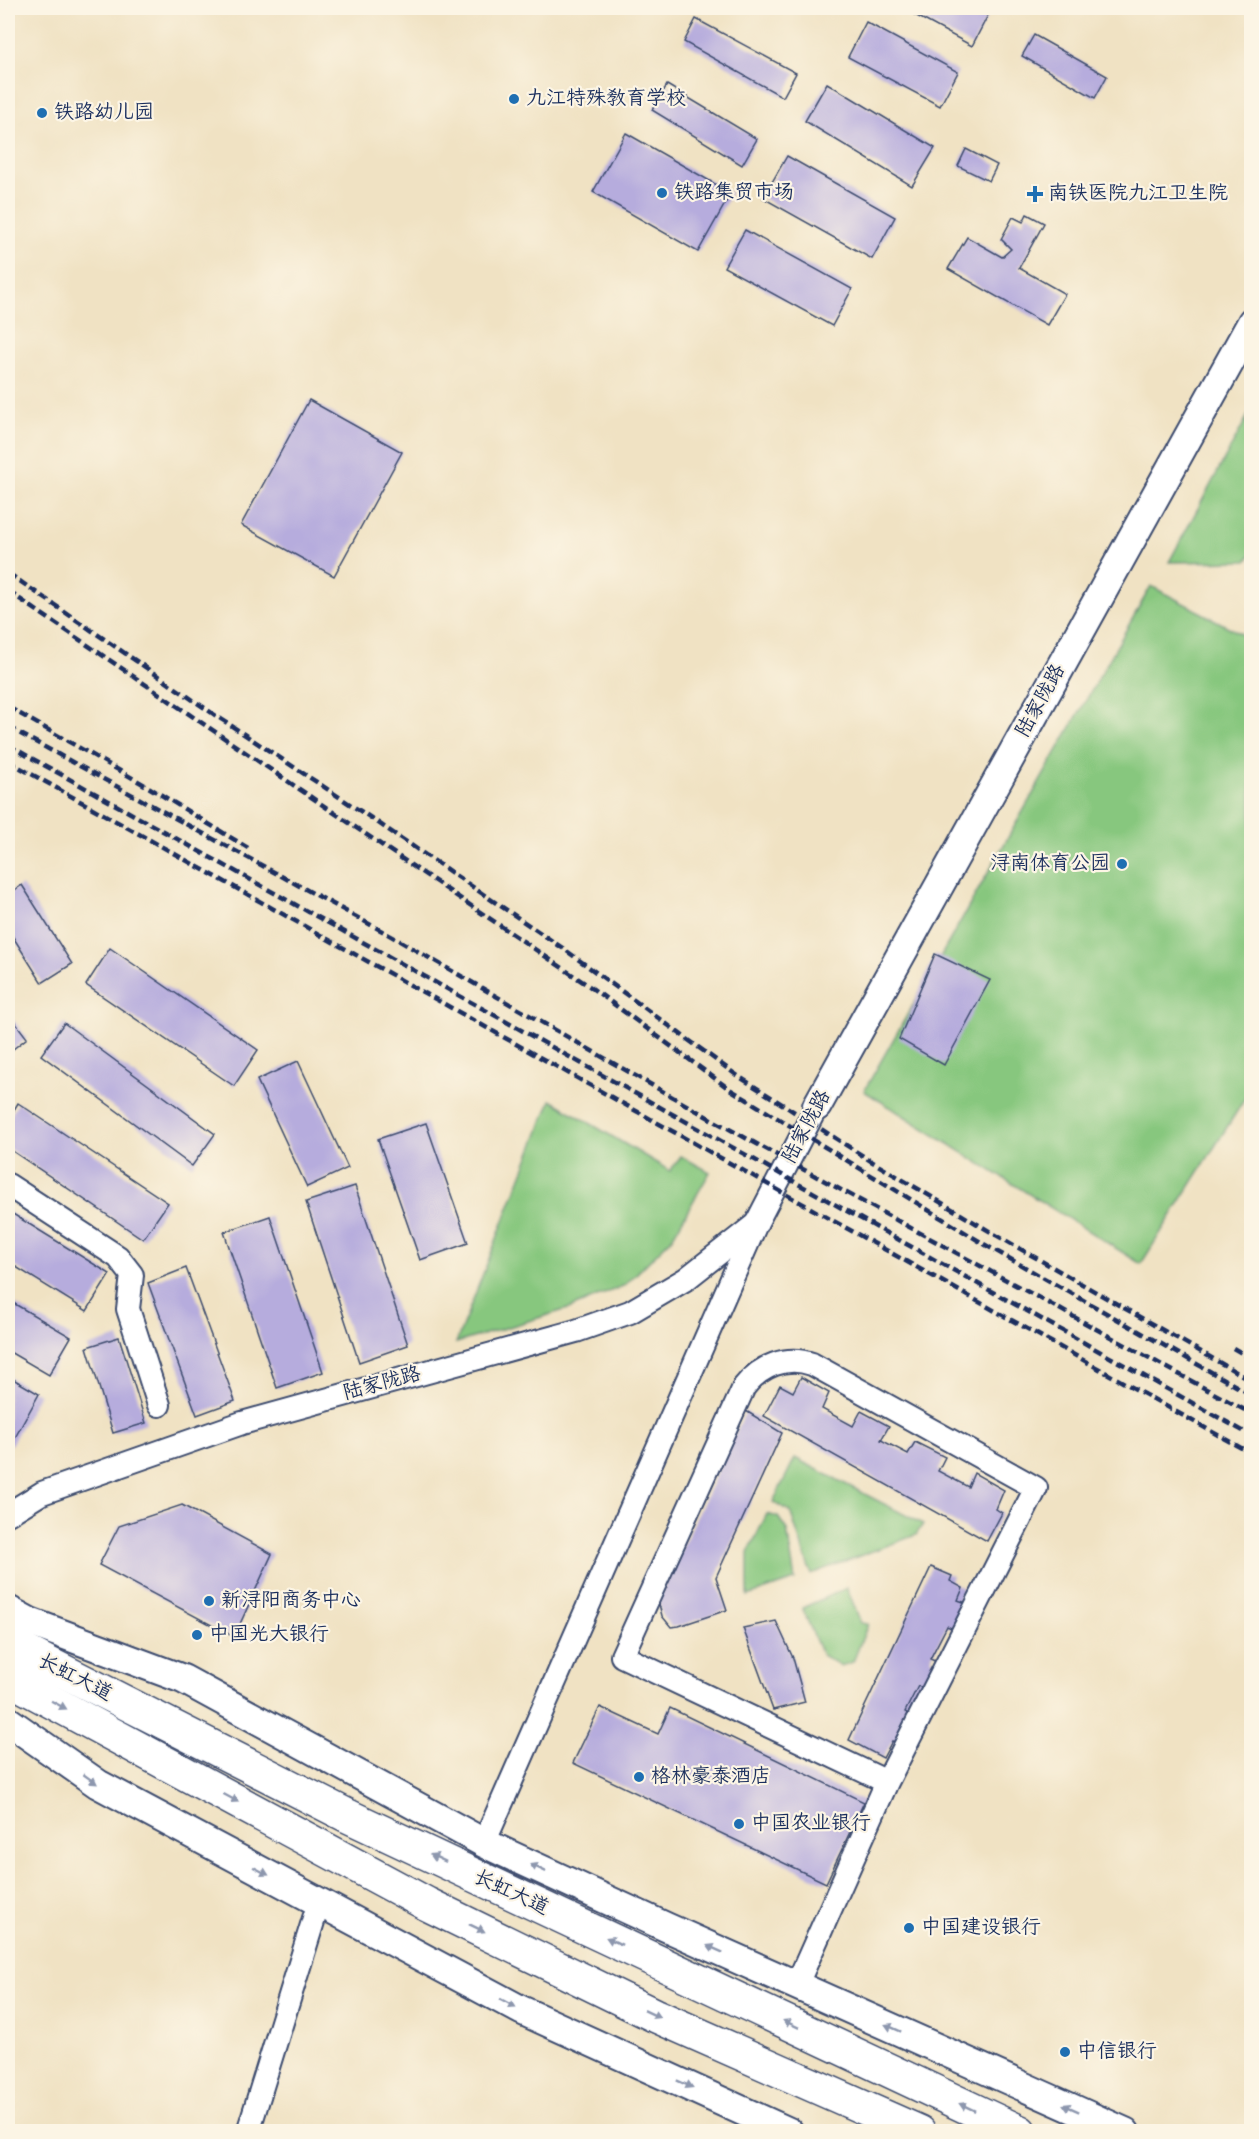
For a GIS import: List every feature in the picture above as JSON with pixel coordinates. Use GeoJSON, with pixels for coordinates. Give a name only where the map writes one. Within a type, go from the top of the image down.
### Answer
{"type":"FeatureCollection","features":[{"type":"Feature","properties":{"kind":"highway","name":"长虹大道"},"geometry":{"type":"LineString","coordinates":[[8,1643],[348,1816],[1020,2132]]}},
{"type":"Feature","properties":{"kind":"highway","name":"长虹大道"},"geometry":{"type":"LineString","coordinates":[[8,1677],[427,1904],[654,2015],[919,2132]]}},
{"type":"Feature","properties":{"kind":"street","name":"陆家陇路"},"geometry":{"type":"LineString","coordinates":[[8,1514],[42,1493],[242,1423],[576,1330],[630,1312],[686,1279],[756,1224],[818,1106],[1251,322]]}},
{"type":"Feature","properties":{"kind":"street"},"geometry":{"type":"LineString","coordinates":[[8,1185],[118,1257],[132,1275],[128,1309],[159,1405]]}},
{"type":"Feature","properties":{"kind":"street"},"geometry":{"type":"LineString","coordinates":[[484,1844],[756,1224]]}},
{"type":"Feature","properties":{"kind":"street"},"geometry":{"type":"LineString","coordinates":[[797,1984],[887,1782],[1036,1488],[812,1364],[800,1360],[784,1361],[763,1370],[744,1387],[622,1656],[887,1782]]}},
{"type":"Feature","properties":{"kind":"street"},"geometry":{"type":"LineString","coordinates":[[8,1610],[30,1622],[183,1679],[484,1844],[1125,2132]]}},
{"type":"Feature","properties":{"kind":"street"},"geometry":{"type":"LineString","coordinates":[[8,1721],[98,1784],[521,2010],[789,2132]]}},
{"type":"Feature","properties":{"kind":"street"},"geometry":{"type":"LineString","coordinates":[[248,2132],[319,1902]]}},
{"type":"Feature","properties":{"kind":"green space"},"geometry":{"type":"Polygon","coordinates":[[[1251,410],[1251,555],[1247,561],[1169,562],[1251,410]]]}},
{"type":"Feature","properties":{"kind":"green space","name":"浔南体育公园"},"geometry":{"type":"Polygon","coordinates":[[[1151,586],[1251,639],[1251,1089],[1141,1264],[864,1091],[1151,586]]]}},
{"type":"Feature","properties":{"kind":"green space"},"geometry":{"type":"Polygon","coordinates":[[[551,1100],[670,1171],[681,1156],[710,1172],[672,1238],[625,1285],[571,1308],[456,1343],[551,1100]]]}},
{"type":"Feature","properties":{"kind":"green space"},"geometry":{"type":"Polygon","coordinates":[[[795,1458],[923,1524],[916,1535],[811,1574],[790,1511],[773,1502],[795,1458]]]}},
{"type":"Feature","properties":{"kind":"green space"},"geometry":{"type":"Polygon","coordinates":[[[767,1514],[778,1517],[787,1530],[795,1580],[748,1596],[748,1553],[767,1514]]]}},
{"type":"Feature","properties":{"kind":"green space"},"geometry":{"type":"Polygon","coordinates":[[[847,1588],[861,1623],[868,1624],[853,1662],[841,1666],[822,1655],[802,1608],[847,1588]]]}},
{"type":"Feature","properties":{"kind":"building"},"geometry":{"type":"Polygon","coordinates":[[[902,8],[974,8],[988,15],[972,46],[902,8]]]}},
{"type":"Feature","properties":{"kind":"building"},"geometry":{"type":"Polygon","coordinates":[[[696,19],[796,73],[783,97],[684,42],[696,19]]]}},
{"type":"Feature","properties":{"kind":"building"},"geometry":{"type":"Polygon","coordinates":[[[866,22],[958,72],[940,106],[848,57],[866,22]]]}},
{"type":"Feature","properties":{"kind":"building"},"geometry":{"type":"Polygon","coordinates":[[[1034,35],[1107,76],[1095,98],[1022,56],[1034,35]]]}},
{"type":"Feature","properties":{"kind":"building"},"geometry":{"type":"Polygon","coordinates":[[[827,83],[935,148],[912,186],[805,121],[827,83]]]}},
{"type":"Feature","properties":{"kind":"building"},"geometry":{"type":"Polygon","coordinates":[[[667,85],[757,139],[742,165],[652,110],[667,85]]]}},
{"type":"Feature","properties":{"kind":"building","name":"铁路集贸市场"},"geometry":{"type":"Polygon","coordinates":[[[626,133],[731,193],[698,252],[593,192],[626,133]]]}},
{"type":"Feature","properties":{"kind":"building"},"geometry":{"type":"Polygon","coordinates":[[[966,149],[997,165],[989,181],[958,166],[966,149]]]}},
{"type":"Feature","properties":{"kind":"building"},"geometry":{"type":"Polygon","coordinates":[[[787,156],[895,217],[872,259],[763,198],[787,156]]]}},
{"type":"Feature","properties":{"kind":"building"},"geometry":{"type":"Polygon","coordinates":[[[1027,214],[1044,223],[1019,268],[1065,294],[1047,325],[948,269],[967,237],[1002,257],[1011,249],[1001,239],[1013,217],[1023,222],[1027,214]]]}},
{"type":"Feature","properties":{"kind":"building"},"geometry":{"type":"Polygon","coordinates":[[[745,230],[852,289],[832,326],[724,267],[745,230]]]}},
{"type":"Feature","properties":{"kind":"building"},"geometry":{"type":"Polygon","coordinates":[[[309,400],[402,452],[334,576],[241,525],[309,400]]]}},
{"type":"Feature","properties":{"kind":"building"},"geometry":{"type":"Polygon","coordinates":[[[22,885],[72,964],[42,983],[8,929],[8,894],[22,885]]]}},
{"type":"Feature","properties":{"kind":"building"},"geometry":{"type":"Polygon","coordinates":[[[110,948],[258,1050],[234,1086],[86,985],[110,948]]]}},
{"type":"Feature","properties":{"kind":"building"},"geometry":{"type":"Polygon","coordinates":[[[935,954],[990,980],[944,1065],[899,1039],[935,954]]]}},
{"type":"Feature","properties":{"kind":"building"},"geometry":{"type":"Polygon","coordinates":[[[8,1013],[27,1038],[8,1053],[8,1013]]]}},
{"type":"Feature","properties":{"kind":"building"},"geometry":{"type":"Polygon","coordinates":[[[64,1023],[215,1134],[192,1166],[41,1055],[64,1023]]]}},
{"type":"Feature","properties":{"kind":"building"},"geometry":{"type":"Polygon","coordinates":[[[298,1061],[348,1168],[307,1187],[257,1080],[298,1061]]]}},
{"type":"Feature","properties":{"kind":"building"},"geometry":{"type":"Polygon","coordinates":[[[18,1103],[168,1203],[143,1239],[8,1148],[8,1120],[18,1103]]]}},
{"type":"Feature","properties":{"kind":"building"},"geometry":{"type":"Polygon","coordinates":[[[426,1123],[468,1243],[420,1260],[378,1139],[426,1123]]]}},
{"type":"Feature","properties":{"kind":"building"},"geometry":{"type":"Polygon","coordinates":[[[355,1186],[408,1345],[359,1362],[306,1202],[355,1186]]]}},
{"type":"Feature","properties":{"kind":"building"},"geometry":{"type":"Polygon","coordinates":[[[8,1211],[110,1274],[87,1311],[8,1262],[8,1211]]]}},
{"type":"Feature","properties":{"kind":"building"},"geometry":{"type":"Polygon","coordinates":[[[270,1216],[323,1372],[277,1388],[224,1232],[270,1216]]]}},
{"type":"Feature","properties":{"kind":"building"},"geometry":{"type":"Polygon","coordinates":[[[186,1268],[235,1401],[197,1415],[148,1283],[186,1268]]]}},
{"type":"Feature","properties":{"kind":"building"},"geometry":{"type":"Polygon","coordinates":[[[8,1300],[71,1337],[49,1375],[8,1351],[8,1300]]]}},
{"type":"Feature","properties":{"kind":"building"},"geometry":{"type":"Polygon","coordinates":[[[119,1337],[146,1423],[113,1433],[87,1347],[119,1337]]]}},
{"type":"Feature","properties":{"kind":"building"},"geometry":{"type":"Polygon","coordinates":[[[8,1376],[39,1394],[11,1445],[8,1443],[8,1376]]]}},
{"type":"Feature","properties":{"kind":"building"},"geometry":{"type":"Polygon","coordinates":[[[801,1377],[829,1393],[822,1409],[853,1426],[861,1411],[889,1426],[881,1440],[908,1454],[915,1442],[945,1457],[938,1471],[968,1487],[974,1473],[1004,1490],[996,1509],[1002,1513],[987,1541],[764,1416],[780,1385],[793,1392],[801,1377]]]}},
{"type":"Feature","properties":{"kind":"building"},"geometry":{"type":"Polygon","coordinates":[[[746,1411],[782,1433],[716,1577],[727,1610],[671,1627],[662,1616],[658,1600],[746,1411]]]}},
{"type":"Feature","properties":{"kind":"building","name":"新浔阳商务中心"},"geometry":{"type":"Polygon","coordinates":[[[182,1505],[272,1554],[234,1637],[99,1565],[119,1526],[182,1505]]]}},
{"type":"Feature","properties":{"kind":"building"},"geometry":{"type":"Polygon","coordinates":[[[931,1567],[952,1576],[950,1581],[963,1588],[958,1600],[966,1603],[953,1629],[947,1626],[930,1659],[937,1662],[924,1689],[918,1686],[905,1712],[911,1715],[898,1743],[892,1741],[883,1758],[849,1740],[931,1567]]]}},
{"type":"Feature","properties":{"kind":"building"},"geometry":{"type":"Polygon","coordinates":[[[776,1621],[793,1658],[805,1702],[773,1710],[743,1628],[776,1621]]]}},
{"type":"Feature","properties":{"kind":"building"},"geometry":{"type":"Polygon","coordinates":[[[600,1707],[658,1734],[670,1708],[864,1802],[826,1883],[573,1763],[600,1707]]]}},
{"type":"Feature","properties":{"kind":"railway"},"geometry":{"type":"LineString","coordinates":[[8,573],[564,949],[735,1074],[871,1161],[1252,1381]]}},
{"type":"Feature","properties":{"kind":"railway"},"geometry":{"type":"LineString","coordinates":[[8,591],[589,986],[728,1088],[989,1247],[1252,1395]]}},
{"type":"Feature","properties":{"kind":"railway"},"geometry":{"type":"LineString","coordinates":[[8,707],[150,788],[248,848]]}},
{"type":"Feature","properties":{"kind":"railway"},"geometry":{"type":"LineString","coordinates":[[8,727],[384,932],[711,1119],[1252,1414]]}},
{"type":"Feature","properties":{"kind":"railway"},"geometry":{"type":"LineString","coordinates":[[8,745],[1252,1436]]}},
{"type":"Feature","properties":{"kind":"railway"},"geometry":{"type":"LineString","coordinates":[[8,761],[1252,1454]]}},
{"type":"Feature","properties":{"kind":"railway"},"geometry":{"type":"LineString","coordinates":[[1233,1348],[1252,1359]]}},
{"type":"Feature","properties":{"kind":"place","name":"九江特殊教育学校"},"geometry":{"type":"Point","coordinates":[514,99]}},
{"type":"Feature","properties":{"kind":"place","name":"铁路幼儿园"},"geometry":{"type":"Point","coordinates":[42,113]}},
{"type":"Feature","properties":{"kind":"place","name":"铁路集贸市场"},"geometry":{"type":"Point","coordinates":[662,193]}},
{"type":"Feature","properties":{"kind":"place","name":"南铁医院九江卫生院"},"geometry":{"type":"Point","coordinates":[1035,194]}},
{"type":"Feature","properties":{"kind":"place","name":"浔南体育公园"},"geometry":{"type":"Point","coordinates":[1122,864]}},
{"type":"Feature","properties":{"kind":"place","name":"新浔阳商务中心"},"geometry":{"type":"Point","coordinates":[209,1601]}},
{"type":"Feature","properties":{"kind":"place","name":"中国光大银行"},"geometry":{"type":"Point","coordinates":[197,1635]}},
{"type":"Feature","properties":{"kind":"place","name":"格林豪泰酒店"},"geometry":{"type":"Point","coordinates":[639,1777]}},
{"type":"Feature","properties":{"kind":"place","name":"中国农业银行"},"geometry":{"type":"Point","coordinates":[739,1824]}},
{"type":"Feature","properties":{"kind":"place","name":"中国建设银行"},"geometry":{"type":"Point","coordinates":[909,1928]}},
{"type":"Feature","properties":{"kind":"place","name":"中信银行"},"geometry":{"type":"Point","coordinates":[1065,2052]}}]}
